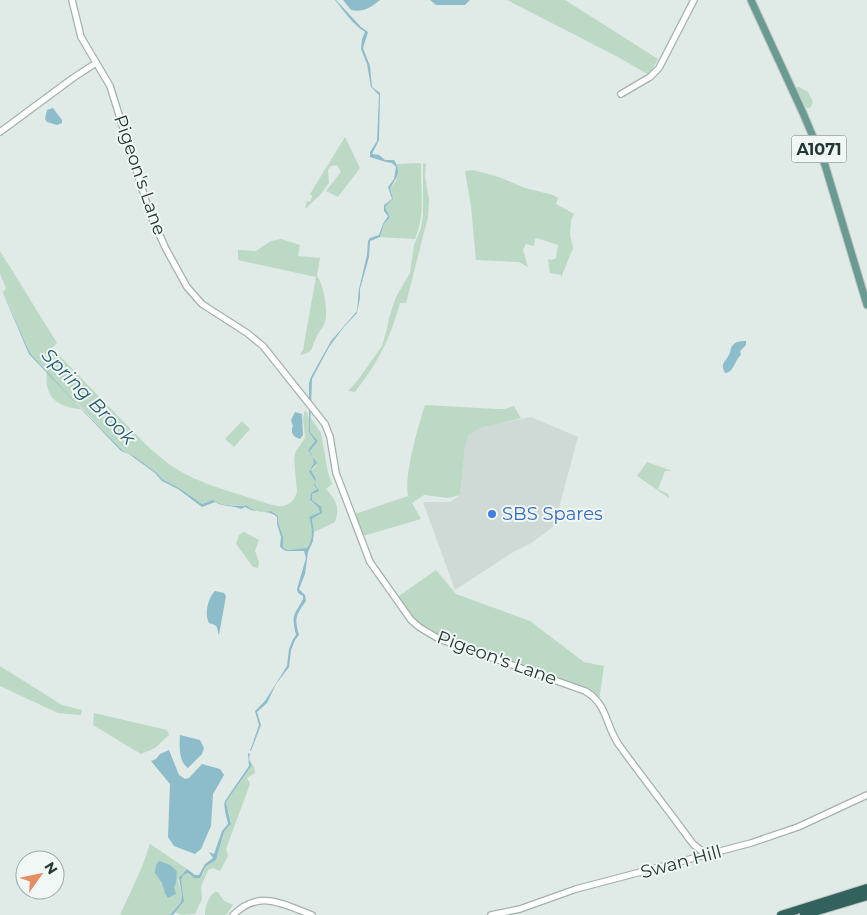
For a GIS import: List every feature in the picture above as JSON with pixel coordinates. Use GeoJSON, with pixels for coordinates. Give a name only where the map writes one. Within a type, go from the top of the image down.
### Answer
{"type":"FeatureCollection","features":[{"type":"Feature","properties":{"kind":"highway"},"geometry":{"type":"LineString","coordinates":[[781,915],[867,888]]}},
{"type":"Feature","properties":{"kind":"highway"},"geometry":{"type":"LineString","coordinates":[[804,915],[867,896]]}},
{"type":"Feature","properties":{"kind":"main road","name":"A1071"},"geometry":{"type":"LineString","coordinates":[[751,0],[793,89],[825,165],[867,305]]}},
{"type":"Feature","properties":{"kind":"street","name":"Pigeon's Lane"},"geometry":{"type":"LineString","coordinates":[[72,0],[81,37],[110,86],[150,214],[184,282],[197,300],[247,333],[262,346],[325,424],[330,437],[336,473],[370,562],[411,620],[439,639],[585,691],[594,697],[602,706],[618,744],[694,844],[707,855]]}},
{"type":"Feature","properties":{"kind":"street"},"geometry":{"type":"LineString","coordinates":[[621,94],[650,77],[659,68],[694,0]]}},
{"type":"Feature","properties":{"kind":"street"},"geometry":{"type":"LineString","coordinates":[[0,132],[96,63]]}},
{"type":"Feature","properties":{"kind":"street","name":"Swan Hill"},"geometry":{"type":"LineString","coordinates":[[491,915],[520,909],[576,889],[752,843],[798,828],[867,795]]}},
{"type":"Feature","properties":{"kind":"street"},"geometry":{"type":"LineString","coordinates":[[692,859],[694,844]]}},
{"type":"Feature","properties":{"kind":"street"},"geometry":{"type":"LineString","coordinates":[[232,915],[242,906],[258,901],[272,900],[312,915]]}},
{"type":"Feature","properties":{"kind":"shaded area","name":"SBS Spares"},"geometry":{"type":"Polygon","coordinates":[[[531,417],[578,437],[554,526],[530,544],[515,551],[455,590],[423,502],[450,502],[460,495],[465,447],[471,433],[480,428],[531,417]]]}},
{"type":"Feature","properties":{"kind":"green space"},"geometry":{"type":"Polygon","coordinates":[[[507,0],[565,0],[658,59],[649,75],[507,0]]]}},
{"type":"Feature","properties":{"kind":"green space"},"geometry":{"type":"Polygon","coordinates":[[[795,87],[808,92],[813,102],[810,108],[804,105],[795,87]]]}},
{"type":"Feature","properties":{"kind":"green space"},"geometry":{"type":"Polygon","coordinates":[[[345,137],[360,168],[338,197],[326,191],[341,172],[337,165],[331,166],[328,170],[329,183],[320,195],[305,209],[307,201],[310,202],[312,196],[310,194],[345,137]]]}},
{"type":"Feature","properties":{"kind":"green space"},"geometry":{"type":"Polygon","coordinates":[[[421,163],[421,210],[415,239],[380,237],[384,224],[390,217],[385,207],[393,199],[390,188],[396,181],[397,164],[421,163]]]}},
{"type":"Feature","properties":{"kind":"green space"},"geometry":{"type":"Polygon","coordinates":[[[423,163],[426,164],[425,176],[429,200],[428,217],[406,303],[400,303],[392,329],[371,370],[355,392],[348,391],[382,346],[396,297],[410,273],[414,245],[421,228],[423,216],[423,163]]]}},
{"type":"Feature","properties":{"kind":"green space"},"geometry":{"type":"Polygon","coordinates":[[[473,170],[499,177],[525,188],[553,195],[558,198],[556,204],[574,214],[571,221],[570,235],[573,248],[561,278],[561,275],[550,273],[548,259],[556,258],[558,245],[537,238],[535,239],[534,246],[526,244],[523,250],[528,267],[519,262],[476,260],[471,206],[465,171],[473,170]]]}},
{"type":"Feature","properties":{"kind":"green space"},"geometry":{"type":"Polygon","coordinates":[[[281,239],[300,245],[298,256],[320,258],[317,276],[322,285],[325,298],[325,322],[312,349],[308,353],[300,355],[303,350],[316,277],[238,260],[238,250],[256,251],[271,241],[281,239]]]}},
{"type":"Feature","properties":{"kind":"green space"},"geometry":{"type":"Polygon","coordinates":[[[0,251],[57,343],[52,348],[146,445],[187,475],[216,487],[268,504],[285,506],[294,499],[297,492],[294,458],[296,451],[305,438],[303,418],[305,410],[309,417],[310,432],[315,441],[308,450],[315,463],[309,472],[315,481],[314,484],[317,490],[312,492],[310,501],[318,507],[320,512],[309,517],[312,534],[307,548],[287,550],[282,547],[283,537],[278,516],[271,511],[258,511],[246,505],[220,504],[213,500],[202,504],[162,479],[134,456],[123,451],[77,403],[73,401],[81,409],[58,403],[50,393],[47,371],[30,353],[3,292],[6,288],[0,274],[0,251]]]}},
{"type":"Feature","properties":{"kind":"green space"},"geometry":{"type":"Polygon","coordinates":[[[425,405],[496,409],[514,406],[521,418],[480,428],[469,435],[465,447],[460,495],[449,498],[424,495],[412,503],[421,519],[363,536],[355,514],[408,496],[407,487],[410,464],[415,438],[425,405]]]}},
{"type":"Feature","properties":{"kind":"green space"},"geometry":{"type":"Polygon","coordinates":[[[311,418],[321,433],[328,473],[332,484],[326,489],[335,500],[337,508],[335,522],[314,532],[312,519],[320,515],[320,505],[312,500],[312,494],[318,492],[318,487],[315,484],[316,479],[311,471],[316,466],[315,458],[310,451],[318,441],[310,432],[311,418]]]}},
{"type":"Feature","properties":{"kind":"green space"},"geometry":{"type":"Polygon","coordinates":[[[242,421],[250,429],[234,447],[225,439],[242,421]]]}},
{"type":"Feature","properties":{"kind":"green space"},"geometry":{"type":"Polygon","coordinates":[[[647,462],[672,471],[665,471],[658,489],[668,494],[669,498],[637,476],[647,462]]]}},
{"type":"Feature","properties":{"kind":"green space"},"geometry":{"type":"Polygon","coordinates":[[[244,532],[259,540],[255,551],[259,562],[258,568],[253,567],[236,544],[239,535],[244,532]]]}},
{"type":"Feature","properties":{"kind":"green space"},"geometry":{"type":"Polygon","coordinates":[[[436,570],[456,594],[530,621],[584,662],[604,666],[599,701],[594,697],[448,642],[419,627],[396,598],[436,570]]]}},
{"type":"Feature","properties":{"kind":"green space"},"geometry":{"type":"Polygon","coordinates":[[[0,666],[62,705],[82,710],[81,715],[58,713],[0,686],[0,666]]]}},
{"type":"Feature","properties":{"kind":"green space"},"geometry":{"type":"Polygon","coordinates":[[[94,713],[167,730],[169,735],[155,748],[141,754],[93,725],[94,713]]]}},
{"type":"Feature","properties":{"kind":"green space"},"geometry":{"type":"Polygon","coordinates":[[[252,765],[254,766],[255,773],[247,778],[250,784],[226,849],[228,856],[220,871],[213,868],[208,870],[201,887],[202,899],[195,914],[181,915],[175,912],[183,901],[183,890],[180,880],[183,875],[188,873],[194,878],[203,874],[206,866],[216,860],[224,832],[230,826],[231,821],[226,802],[252,765]]]}},
{"type":"Feature","properties":{"kind":"green space"},"geometry":{"type":"Polygon","coordinates":[[[150,844],[187,869],[178,880],[182,895],[181,902],[170,915],[120,915],[142,867],[150,844]]]}},
{"type":"Feature","properties":{"kind":"green space"},"geometry":{"type":"Polygon","coordinates":[[[215,892],[218,892],[224,901],[233,905],[226,915],[205,915],[207,902],[215,892]]]}},
{"type":"Feature","properties":{"kind":"water"},"geometry":{"type":"Polygon","coordinates":[[[336,0],[368,32],[363,48],[370,66],[372,87],[380,93],[379,140],[372,154],[379,155],[385,160],[394,160],[398,171],[390,188],[393,199],[385,207],[390,217],[384,224],[380,237],[370,241],[369,257],[360,289],[357,313],[329,347],[312,379],[310,432],[318,441],[310,451],[317,463],[311,470],[319,490],[312,494],[312,500],[321,506],[322,513],[312,519],[313,541],[308,552],[305,574],[299,589],[305,595],[306,601],[297,617],[299,635],[291,650],[289,667],[276,684],[267,703],[257,712],[261,725],[250,751],[259,725],[255,711],[265,701],[287,666],[289,649],[296,635],[294,616],[303,599],[303,596],[298,593],[297,589],[306,558],[304,551],[286,551],[280,547],[281,537],[277,524],[277,517],[270,513],[261,512],[271,511],[278,516],[283,537],[283,547],[287,550],[307,548],[312,537],[309,517],[320,512],[318,507],[310,500],[311,493],[317,489],[314,485],[315,481],[309,472],[314,463],[313,457],[308,450],[315,441],[309,432],[309,383],[331,341],[357,311],[359,289],[367,255],[368,241],[370,238],[379,235],[383,224],[388,216],[384,211],[384,205],[392,199],[388,187],[394,179],[396,167],[392,163],[370,157],[370,152],[377,141],[379,95],[371,87],[367,64],[361,49],[365,32],[353,22],[336,0]]]}},
{"type":"Feature","properties":{"kind":"water"},"geometry":{"type":"Polygon","coordinates":[[[343,0],[380,0],[367,9],[355,11],[351,10],[343,0]]]}},
{"type":"Feature","properties":{"kind":"water"},"geometry":{"type":"Polygon","coordinates":[[[430,0],[470,0],[465,5],[436,5],[430,0]]]}},
{"type":"Feature","properties":{"kind":"water"},"geometry":{"type":"Polygon","coordinates":[[[53,108],[62,120],[62,123],[57,125],[47,122],[45,119],[47,110],[53,108]]]}},
{"type":"Feature","properties":{"kind":"water"},"geometry":{"type":"Polygon","coordinates":[[[0,286],[30,353],[123,451],[134,456],[157,473],[162,479],[179,488],[202,504],[213,500],[220,504],[246,505],[251,509],[261,512],[249,509],[245,507],[241,509],[221,505],[215,502],[202,507],[178,489],[162,481],[155,473],[129,454],[121,451],[29,354],[0,286]]]}},
{"type":"Feature","properties":{"kind":"water"},"geometry":{"type":"Polygon","coordinates":[[[746,341],[746,345],[740,351],[741,355],[733,368],[725,373],[723,365],[732,346],[737,342],[746,341]]]}},
{"type":"Feature","properties":{"kind":"water"},"geometry":{"type":"Polygon","coordinates":[[[295,412],[302,414],[303,435],[300,439],[292,433],[293,426],[291,420],[295,412]]]}},
{"type":"Feature","properties":{"kind":"water"},"geometry":{"type":"Polygon","coordinates":[[[215,591],[224,593],[226,596],[219,635],[217,627],[209,623],[207,615],[209,602],[215,591]]]}},
{"type":"Feature","properties":{"kind":"water"},"geometry":{"type":"Polygon","coordinates":[[[180,735],[200,740],[204,748],[202,754],[188,768],[181,758],[180,735]]]}},
{"type":"Feature","properties":{"kind":"water"},"geometry":{"type":"Polygon","coordinates":[[[169,750],[179,775],[185,779],[189,778],[202,764],[220,769],[224,775],[213,794],[211,826],[201,849],[195,854],[174,846],[168,837],[170,784],[151,761],[169,750]]]}},
{"type":"Feature","properties":{"kind":"water"},"geometry":{"type":"Polygon","coordinates":[[[248,753],[250,754],[249,759],[252,765],[226,802],[231,824],[224,832],[216,860],[206,866],[200,878],[194,878],[188,873],[183,875],[181,880],[184,901],[173,915],[170,915],[181,902],[182,895],[179,878],[187,869],[195,875],[199,875],[205,864],[213,858],[209,852],[214,854],[222,831],[228,824],[225,801],[249,766],[248,753]]]}},
{"type":"Feature","properties":{"kind":"water"},"geometry":{"type":"Polygon","coordinates":[[[159,861],[170,865],[177,871],[174,887],[176,894],[168,898],[162,883],[155,873],[156,865],[159,861]]]}},
{"type":"Feature","properties":{"kind":"place","name":"SBS Spares"},"geometry":{"type":"Point","coordinates":[492,514]}},
{"type":"Feature","properties":{"kind":"water label","name":"Spring Brook"},"geometry":{"type":"Point","coordinates":[89,396]}}]}
